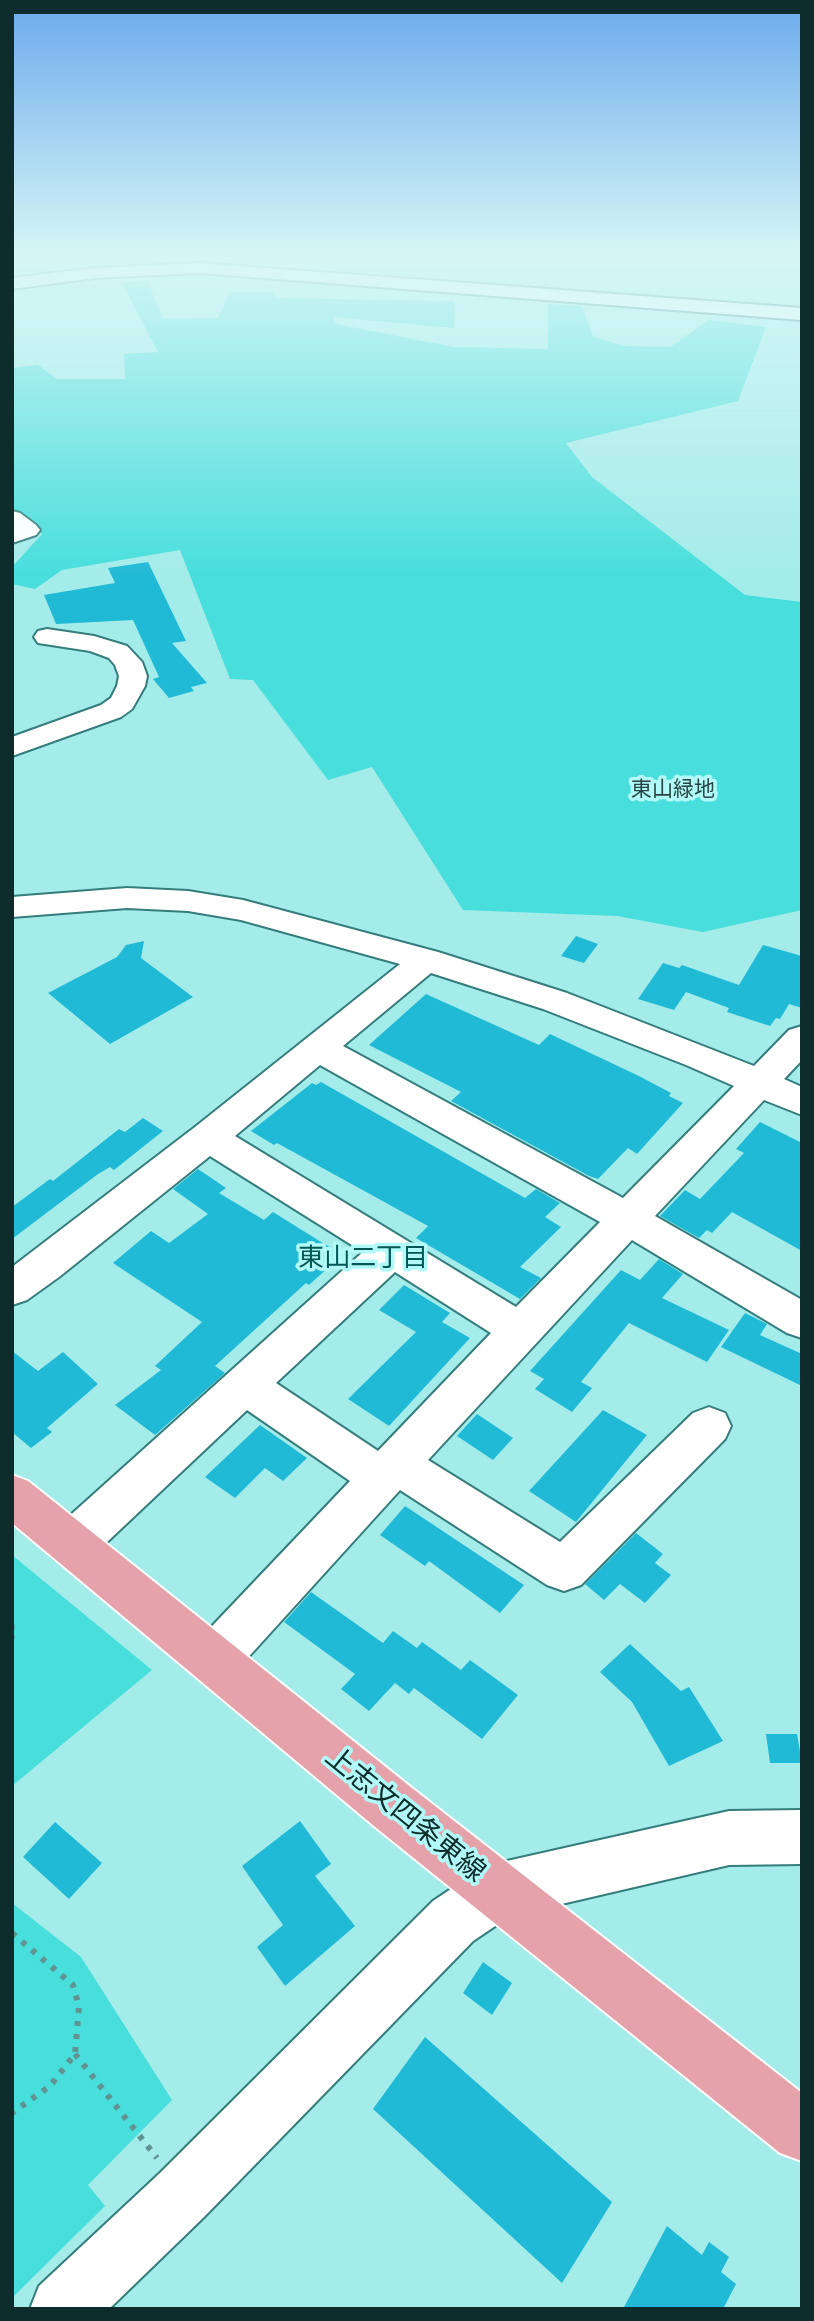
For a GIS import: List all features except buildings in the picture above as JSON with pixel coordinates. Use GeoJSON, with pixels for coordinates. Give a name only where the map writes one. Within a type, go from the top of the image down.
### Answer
{"type":"FeatureCollection","features":[{"type":"Feature","properties":{"kind":"main road","name":"上志文四条東線"},"geometry":{"type":"LineString","coordinates":[[12,1495],[498,1891],[802,2131]]}},
{"type":"Feature","properties":{"kind":"street"},"geometry":{"type":"LineString","coordinates":[[12,518],[29,530],[12,536]]}},
{"type":"Feature","properties":{"kind":"street"},"geometry":{"type":"LineString","coordinates":[[12,747],[111,711],[122,703],[131,686],[133,676],[128,662],[118,652],[94,643],[47,637]]}},
{"type":"Feature","properties":{"kind":"street"},"geometry":{"type":"LineString","coordinates":[[12,907],[93,899],[188,901],[243,910],[306,925],[555,1001],[761,1082],[802,1102]]}},
{"type":"Feature","properties":{"kind":"street"},"geometry":{"type":"LineString","coordinates":[[12,1289],[208,1137],[426,960]]}},
{"type":"Feature","properties":{"kind":"street"},"geometry":{"type":"LineString","coordinates":[[215,1658],[520,1330],[802,1038]]}},
{"type":"Feature","properties":{"kind":"street"},"geometry":{"type":"LineString","coordinates":[[318,1048],[628,1219],[802,1321]]}},
{"type":"Feature","properties":{"kind":"street"},"geometry":{"type":"LineString","coordinates":[[208,1137],[520,1330]]}},
{"type":"Feature","properties":{"kind":"street"},"geometry":{"type":"LineString","coordinates":[[72,1544],[392,1250]]}},
{"type":"Feature","properties":{"kind":"street"},"geometry":{"type":"LineString","coordinates":[[245,1385],[564,1570],[709,1426]]}},
{"type":"Feature","properties":{"kind":"street"},"geometry":{"type":"LineString","coordinates":[[62,2309],[182,2195],[453,1920],[498,1891],[729,1838],[802,1836]]}},
{"type":"Feature","properties":{"kind":"path"},"geometry":{"type":"LineString","coordinates":[[12,1625],[12,1639]]}},
{"type":"Feature","properties":{"kind":"path"},"geometry":{"type":"LineString","coordinates":[[12,1933],[73,1985],[79,2007],[75,2054],[50,2086],[12,2113]]}},
{"type":"Feature","properties":{"kind":"path"},"geometry":{"type":"LineString","coordinates":[[75,2054],[144,2139],[182,2195]]}},
{"type":"Feature","properties":{"kind":"green space","name":"東山緑地"},"geometry":{"type":"Polygon","coordinates":[[[124,359],[754,359],[738,401],[566,443],[592,477],[745,595],[802,602],[802,910],[703,932],[617,916],[463,910],[372,767],[328,780],[253,680],[230,679],[180,550],[62,570],[35,589],[12,584],[12,567],[42,534],[12,508],[12,368],[38,365],[57,379],[125,379],[124,359]]]}},
{"type":"Feature","properties":{"kind":"green space"},"geometry":{"type":"Polygon","coordinates":[[[12,1555],[152,1670],[12,1786],[12,1555]]]}},
{"type":"Feature","properties":{"kind":"green space"},"geometry":{"type":"Polygon","coordinates":[[[12,1903],[81,1957],[172,2100],[88,2185],[105,2206],[12,2298],[12,1903]]]}},
{"type":"Feature","properties":{"kind":"district","name":"東山二丁目"},"geometry":{"type":"Point","coordinates":[363,1259]}}]}
